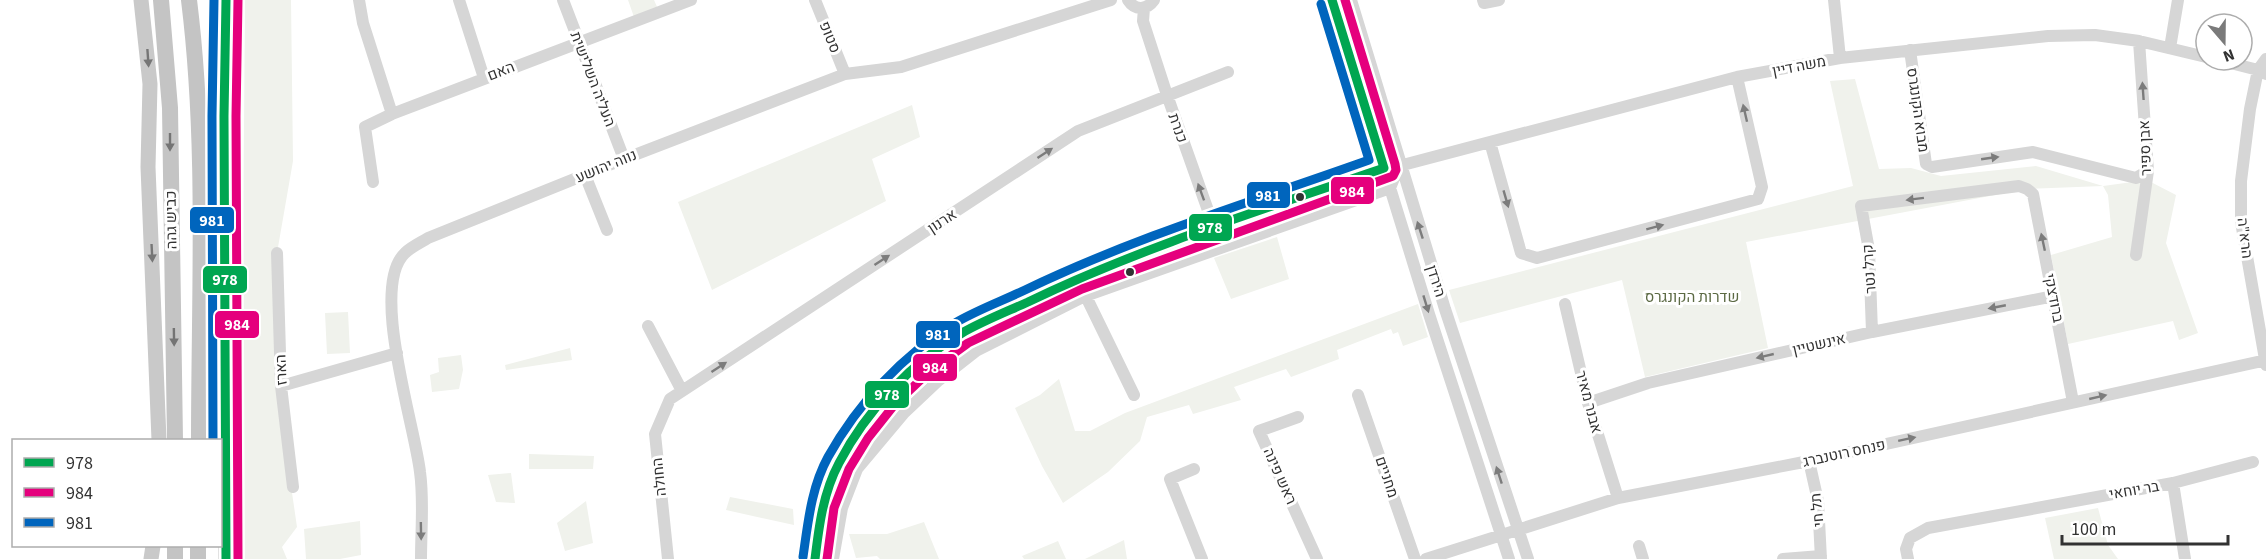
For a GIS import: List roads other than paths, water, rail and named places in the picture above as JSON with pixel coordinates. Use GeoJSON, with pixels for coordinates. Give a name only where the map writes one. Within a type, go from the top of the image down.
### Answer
{"type":"FeatureCollection","features":[{"type":"Feature","properties":{"kind":"highway","name":"כביש גהה"},"geometry":{"type":"LineString","coordinates":[[161,0],[170,108],[175,439]]}},
{"type":"Feature","properties":{"kind":"highway","name":"כביש גהה"},"geometry":{"type":"LineString","coordinates":[[189,0],[199,145],[199,439]]}},
{"type":"Feature","properties":{"kind":"main road"},"geometry":{"type":"LineString","coordinates":[[141,0],[150,84],[148,167],[159,439]]}},
{"type":"Feature","properties":{"kind":"main road"},"geometry":{"type":"LineString","coordinates":[[226,0],[224,116],[226,559]]}},
{"type":"Feature","properties":{"kind":"street"},"geometry":{"type":"LineString","coordinates":[[359,0],[363,23],[392,114]]}},
{"type":"Feature","properties":{"kind":"street"},"geometry":{"type":"LineString","coordinates":[[459,0],[484,78]]}},
{"type":"Feature","properties":{"kind":"street","name":"העליה השלישית"},"geometry":{"type":"LineString","coordinates":[[563,0],[624,159]]}},
{"type":"Feature","properties":{"kind":"street","name":"האם"},"geometry":{"type":"LineString","coordinates":[[373,182],[365,127],[484,78],[691,0]]}},
{"type":"Feature","properties":{"kind":"street","name":"סטופ"},"geometry":{"type":"LineString","coordinates":[[815,0],[845,74]]}},
{"type":"Feature","properties":{"kind":"street","name":"נווה יהושע"},"geometry":{"type":"LineString","coordinates":[[421,559],[420,472],[397,353],[390,292],[395,270],[404,254],[428,238],[845,74],[901,67],[1111,0]]}},
{"type":"Feature","properties":{"kind":"street"},"geometry":{"type":"LineString","coordinates":[[1128,0],[1135,7],[1149,4]]}},
{"type":"Feature","properties":{"kind":"street","name":"הירדן"},"geometry":{"type":"LineString","coordinates":[[1332,0],[1509,559]]}},
{"type":"Feature","properties":{"kind":"street","name":"הירדן"},"geometry":{"type":"LineString","coordinates":[[1351,0],[1400,166],[1528,559]]}},
{"type":"Feature","properties":{"kind":"street"},"geometry":{"type":"LineString","coordinates":[[1483,0],[1484,3],[1499,0]]}},
{"type":"Feature","properties":{"kind":"street"},"geometry":{"type":"LineString","coordinates":[[1834,0],[1840,58]]}},
{"type":"Feature","properties":{"kind":"street"},"geometry":{"type":"LineString","coordinates":[[2170,48],[2178,0]]}},
{"type":"Feature","properties":{"kind":"street","name":"כנרת"},"geometry":{"type":"LineString","coordinates":[[1149,4],[1143,21],[1221,247]]}},
{"type":"Feature","properties":{"kind":"street","name":"משה דיין"},"geometry":{"type":"LineString","coordinates":[[815,559],[822,505],[838,464],[858,431],[886,396],[923,361],[962,333],[1077,278],[1214,227],[1384,168],[1400,166],[1737,78],[1840,58],[2048,36],[2095,35],[2139,41],[2194,54]]}},
{"type":"Feature","properties":{"kind":"street","name":"אבן ספיר"},"geometry":{"type":"LineString","coordinates":[[2136,255],[2148,171],[2139,41]]}},
{"type":"Feature","properties":{"kind":"street","name":"מבוא הקונגרס"},"geometry":{"type":"LineString","coordinates":[[1910,50],[1926,164],[1932,167],[2033,152],[2136,178],[2148,171]]}},
{"type":"Feature","properties":{"kind":"street","name":"הרא\"ה"},"geometry":{"type":"LineString","coordinates":[[2266,59],[2250,109],[2241,182],[2241,222],[2266,362]]}},
{"type":"Feature","properties":{"kind":"street","name":"ארנון"},"geometry":{"type":"LineString","coordinates":[[670,399],[1078,131],[1228,72]]}},
{"type":"Feature","properties":{"kind":"street"},"geometry":{"type":"LineString","coordinates":[[1490,142],[1521,253],[1537,258],[1758,199],[1762,187],[1737,78]]}},
{"type":"Feature","properties":{"kind":"street","name":"הרא\"ה"},"geometry":{"type":"LineString","coordinates":[[2250,109],[2266,81]]}},
{"type":"Feature","properties":{"kind":"street"},"geometry":{"type":"LineString","coordinates":[[833,559],[842,508],[857,469],[904,413],[939,380],[976,351],[1085,296],[1390,188],[1400,166]]}},
{"type":"Feature","properties":{"kind":"street"},"geometry":{"type":"LineString","coordinates":[[585,175],[608,230]]}},
{"type":"Feature","properties":{"kind":"street","name":"ברודצקי"},"geometry":{"type":"LineString","coordinates":[[1861,206],[2019,186],[2033,194],[2073,402]]}},
{"type":"Feature","properties":{"kind":"street","name":"קרל נטר"},"geometry":{"type":"LineString","coordinates":[[1861,206],[1869,250],[1872,332]]}},
{"type":"Feature","properties":{"kind":"street","name":"הארז"},"geometry":{"type":"LineString","coordinates":[[277,253],[281,386],[293,487]]}},
{"type":"Feature","properties":{"kind":"street"},"geometry":{"type":"LineString","coordinates":[[1077,278],[1134,395]]}},
{"type":"Feature","properties":{"kind":"street","name":"אינשטיין"},"geometry":{"type":"LineString","coordinates":[[1587,403],[1648,383],[1872,332],[2054,296]]}},
{"type":"Feature","properties":{"kind":"street","name":"אבנר מאיר"},"geometry":{"type":"LineString","coordinates":[[1565,304],[1587,403],[1618,498]]}},
{"type":"Feature","properties":{"kind":"street"},"geometry":{"type":"LineString","coordinates":[[648,326],[682,391]]}},
{"type":"Feature","properties":{"kind":"street"},"geometry":{"type":"LineString","coordinates":[[281,386],[397,353]]}},
{"type":"Feature","properties":{"kind":"street"},"geometry":{"type":"LineString","coordinates":[[923,361],[939,380]]}},
{"type":"Feature","properties":{"kind":"street","name":"פנחס רוטנברג"},"geometry":{"type":"LineString","coordinates":[[1425,559],[1618,498],[1809,461],[2266,362]]}},
{"type":"Feature","properties":{"kind":"street","name":"מחניים"},"geometry":{"type":"LineString","coordinates":[[1358,395],[1415,559]]}},
{"type":"Feature","properties":{"kind":"street","name":"החולה"},"geometry":{"type":"LineString","coordinates":[[668,559],[655,434],[670,399]]}},
{"type":"Feature","properties":{"kind":"street","name":"ראש פינה"},"geometry":{"type":"LineString","coordinates":[[1298,417],[1260,430],[1317,559]]}},
{"type":"Feature","properties":{"kind":"street","name":"תל חי"},"geometry":{"type":"LineString","coordinates":[[1809,461],[1818,501],[1821,557]]}},
{"type":"Feature","properties":{"kind":"street","name":"בר יוחאי"},"geometry":{"type":"LineString","coordinates":[[1908,559],[1906,549],[1910,538],[1928,528],[2173,483],[2253,462]]}},
{"type":"Feature","properties":{"kind":"street"},"geometry":{"type":"LineString","coordinates":[[1194,469],[1170,479],[1202,559]]}},
{"type":"Feature","properties":{"kind":"street"},"geometry":{"type":"LineString","coordinates":[[2173,483],[2185,559]]}},
{"type":"Feature","properties":{"kind":"street"},"geometry":{"type":"LineString","coordinates":[[1639,546],[1643,559]]}},
{"type":"Feature","properties":{"kind":"street"},"geometry":{"type":"LineString","coordinates":[[1783,559],[1821,557]]}},
{"type":"Feature","properties":{"kind":"park label","name":"שדרות הקונגרס"},"geometry":{"type":"Point","coordinates":[1692,297]}}]}
